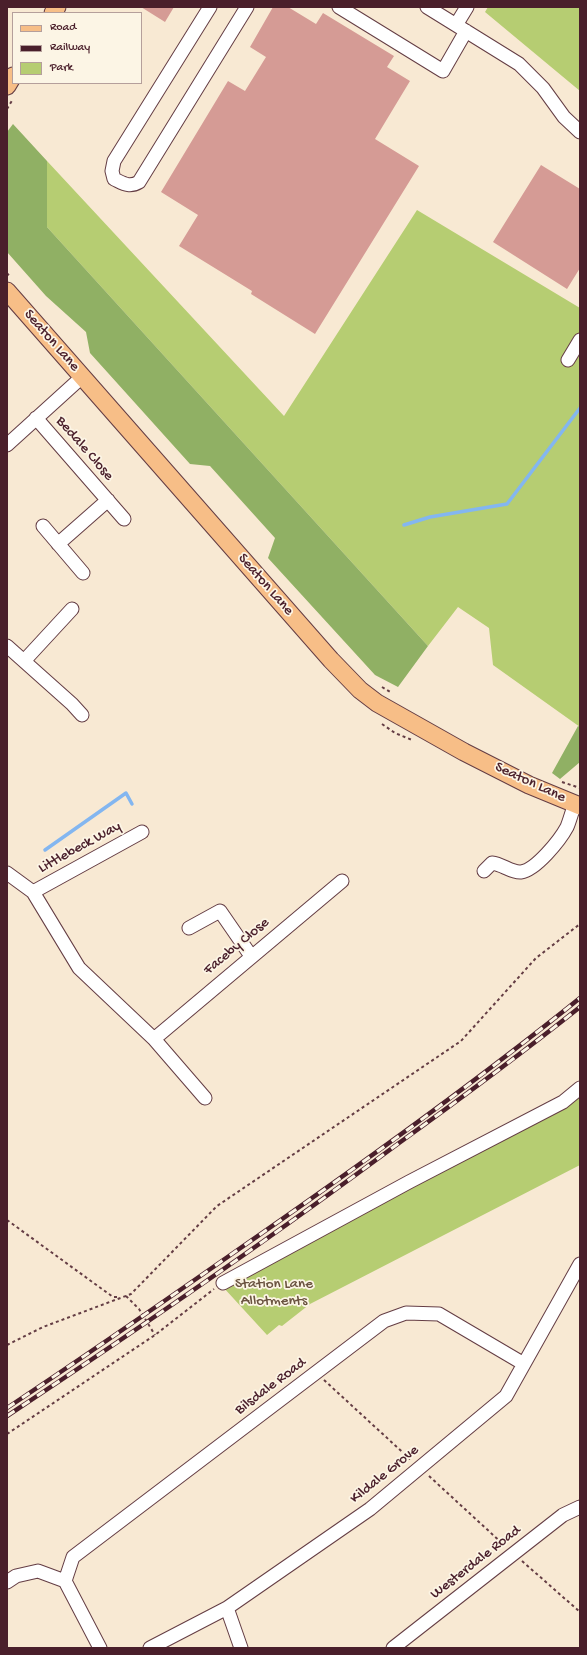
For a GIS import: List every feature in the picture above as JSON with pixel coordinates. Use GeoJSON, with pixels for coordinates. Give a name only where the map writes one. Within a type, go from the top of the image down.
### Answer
{"type":"FeatureCollection","features":[{"type":"Feature","properties":{"kind":"main road","name":"Seaton Lane"},"geometry":{"type":"LineString","coordinates":[[7,290],[331,660],[360,690],[377,703],[464,752],[529,785],[577,805]]}},
{"type":"Feature","properties":{"kind":"street"},"geometry":{"type":"LineString","coordinates":[[210,7],[114,161],[112,171],[114,179],[133,186],[138,182],[247,7]]}},
{"type":"Feature","properties":{"kind":"street"},"geometry":{"type":"LineString","coordinates":[[340,7],[443,71],[461,28],[467,7]]}},
{"type":"Feature","properties":{"kind":"street"},"geometry":{"type":"LineString","coordinates":[[427,7],[519,64],[543,88],[564,117],[580,132]]}},
{"type":"Feature","properties":{"kind":"street"},"geometry":{"type":"LineString","coordinates":[[568,360],[580,340]]}},
{"type":"Feature","properties":{"kind":"street"},"geometry":{"type":"LineString","coordinates":[[7,445],[82,377]]}},
{"type":"Feature","properties":{"kind":"street","name":"Bedale Close"},"geometry":{"type":"LineString","coordinates":[[36,418],[124,519]]}},
{"type":"Feature","properties":{"kind":"street","name":"Bedale Close"},"geometry":{"type":"LineString","coordinates":[[58,544],[108,500]]}},
{"type":"Feature","properties":{"kind":"street"},"geometry":{"type":"LineString","coordinates":[[43,526],[83,573]]}},
{"type":"Feature","properties":{"kind":"street"},"geometry":{"type":"LineString","coordinates":[[24,661],[72,609]]}},
{"type":"Feature","properties":{"kind":"street"},"geometry":{"type":"LineString","coordinates":[[7,646],[72,704],[82,715]]}},
{"type":"Feature","properties":{"kind":"street"},"geometry":{"type":"LineString","coordinates":[[484,871],[492,862],[499,863],[520,872],[530,869],[554,845],[566,828],[577,805]]}},
{"type":"Feature","properties":{"kind":"street","name":"Littlebeck Way"},"geometry":{"type":"LineString","coordinates":[[33,892],[142,832]]}},
{"type":"Feature","properties":{"kind":"street"},"geometry":{"type":"LineString","coordinates":[[7,873],[33,892],[79,968],[154,1039],[205,1098]]}},
{"type":"Feature","properties":{"kind":"street","name":"Faceby Close"},"geometry":{"type":"LineString","coordinates":[[154,1039],[342,880]]}},
{"type":"Feature","properties":{"kind":"street"},"geometry":{"type":"LineString","coordinates":[[189,928],[220,911],[251,956]]}},
{"type":"Feature","properties":{"kind":"street"},"geometry":{"type":"LineString","coordinates":[[223,1282],[409,1182],[563,1102],[580,1088]]}},
{"type":"Feature","properties":{"kind":"street","name":"Kildale Grove"},"geometry":{"type":"LineString","coordinates":[[150,1648],[227,1608],[370,1509],[506,1396],[580,1264]]}},
{"type":"Feature","properties":{"kind":"street","name":"Bilsdale Road"},"geometry":{"type":"LineString","coordinates":[[65,1581],[73,1557],[384,1321],[406,1313],[439,1314],[524,1364]]}},
{"type":"Feature","properties":{"kind":"street","name":"Westerdale Road"},"geometry":{"type":"LineString","coordinates":[[394,1648],[563,1515],[580,1507]]}},
{"type":"Feature","properties":{"kind":"street"},"geometry":{"type":"LineString","coordinates":[[7,1582],[16,1576],[38,1571],[65,1581],[100,1648]]}},
{"type":"Feature","properties":{"kind":"street"},"geometry":{"type":"LineString","coordinates":[[227,1608],[241,1648]]}},
{"type":"Feature","properties":{"kind":"path"},"geometry":{"type":"LineString","coordinates":[[376,684],[396,696]]}},
{"type":"Feature","properties":{"kind":"path"},"geometry":{"type":"LineString","coordinates":[[560,781],[580,788]]}},
{"type":"Feature","properties":{"kind":"path"},"geometry":{"type":"LineString","coordinates":[[7,1345],[43,1327],[131,1294],[218,1206],[461,1041],[536,958],[580,924]]}},
{"type":"Feature","properties":{"kind":"path"},"geometry":{"type":"LineString","coordinates":[[7,1220],[113,1297],[123,1297]]}},
{"type":"Feature","properties":{"kind":"path"},"geometry":{"type":"LineString","coordinates":[[7,1434],[155,1335],[223,1282]]}},
{"type":"Feature","properties":{"kind":"path"},"geometry":{"type":"LineString","coordinates":[[126,1296],[139,1309],[155,1335]]}},
{"type":"Feature","properties":{"kind":"path"},"geometry":{"type":"LineString","coordinates":[[316,1373],[514,1554],[580,1612]]}},
{"type":"Feature","properties":{"kind":"green space"},"geometry":{"type":"Polygon","coordinates":[[[488,7],[580,7],[580,91],[485,12],[488,7]]]}},
{"type":"Feature","properties":{"kind":"green space"},"geometry":{"type":"Polygon","coordinates":[[[13,124],[47,161],[47,227],[428,646],[398,687],[375,675],[268,558],[275,538],[210,466],[190,464],[90,353],[86,332],[46,296],[7,252],[7,132],[13,124]]]}},
{"type":"Feature","properties":{"kind":"green space"},"geometry":{"type":"Polygon","coordinates":[[[47,161],[284,416],[417,210],[580,308],[580,727],[493,665],[489,628],[458,607],[428,646],[47,227],[47,161]]]}},
{"type":"Feature","properties":{"kind":"green space"},"geometry":{"type":"Polygon","coordinates":[[[578,726],[580,727],[580,762],[560,779],[552,773],[578,726]]]}},
{"type":"Feature","properties":{"kind":"green space","name":"Station Lane Allotments"},"geometry":{"type":"Polygon","coordinates":[[[580,1094],[580,1165],[310,1304],[282,1326],[279,1325],[267,1335],[223,1287],[580,1094]]]}},
{"type":"Feature","properties":{"kind":"building"},"geometry":{"type":"Polygon","coordinates":[[[141,7],[174,7],[165,22],[141,7]]]}},
{"type":"Feature","properties":{"kind":"building"},"geometry":{"type":"Polygon","coordinates":[[[273,7],[288,7],[316,24],[323,13],[394,56],[387,67],[410,81],[375,139],[419,166],[315,334],[251,294],[252,291],[179,246],[198,215],[161,192],[228,81],[245,91],[266,57],[250,47],[273,7]]]}},
{"type":"Feature","properties":{"kind":"building"},"geometry":{"type":"Polygon","coordinates":[[[541,165],[580,189],[580,268],[567,289],[493,242],[541,165]]]}},
{"type":"Feature","properties":{"kind":"waterway"},"geometry":{"type":"LineString","coordinates":[[404,525],[430,517],[507,504],[580,408]]}},
{"type":"Feature","properties":{"kind":"waterway"},"geometry":{"type":"LineString","coordinates":[[45,850],[126,793],[132,804]]}},
{"type":"Feature","properties":{"kind":"railway"},"geometry":{"type":"LineString","coordinates":[[7,1408],[274,1225],[363,1162],[451,1098],[580,998]]}},
{"type":"Feature","properties":{"kind":"railway"},"geometry":{"type":"LineString","coordinates":[[7,1416],[254,1248],[468,1093],[580,1007]]}}]}
